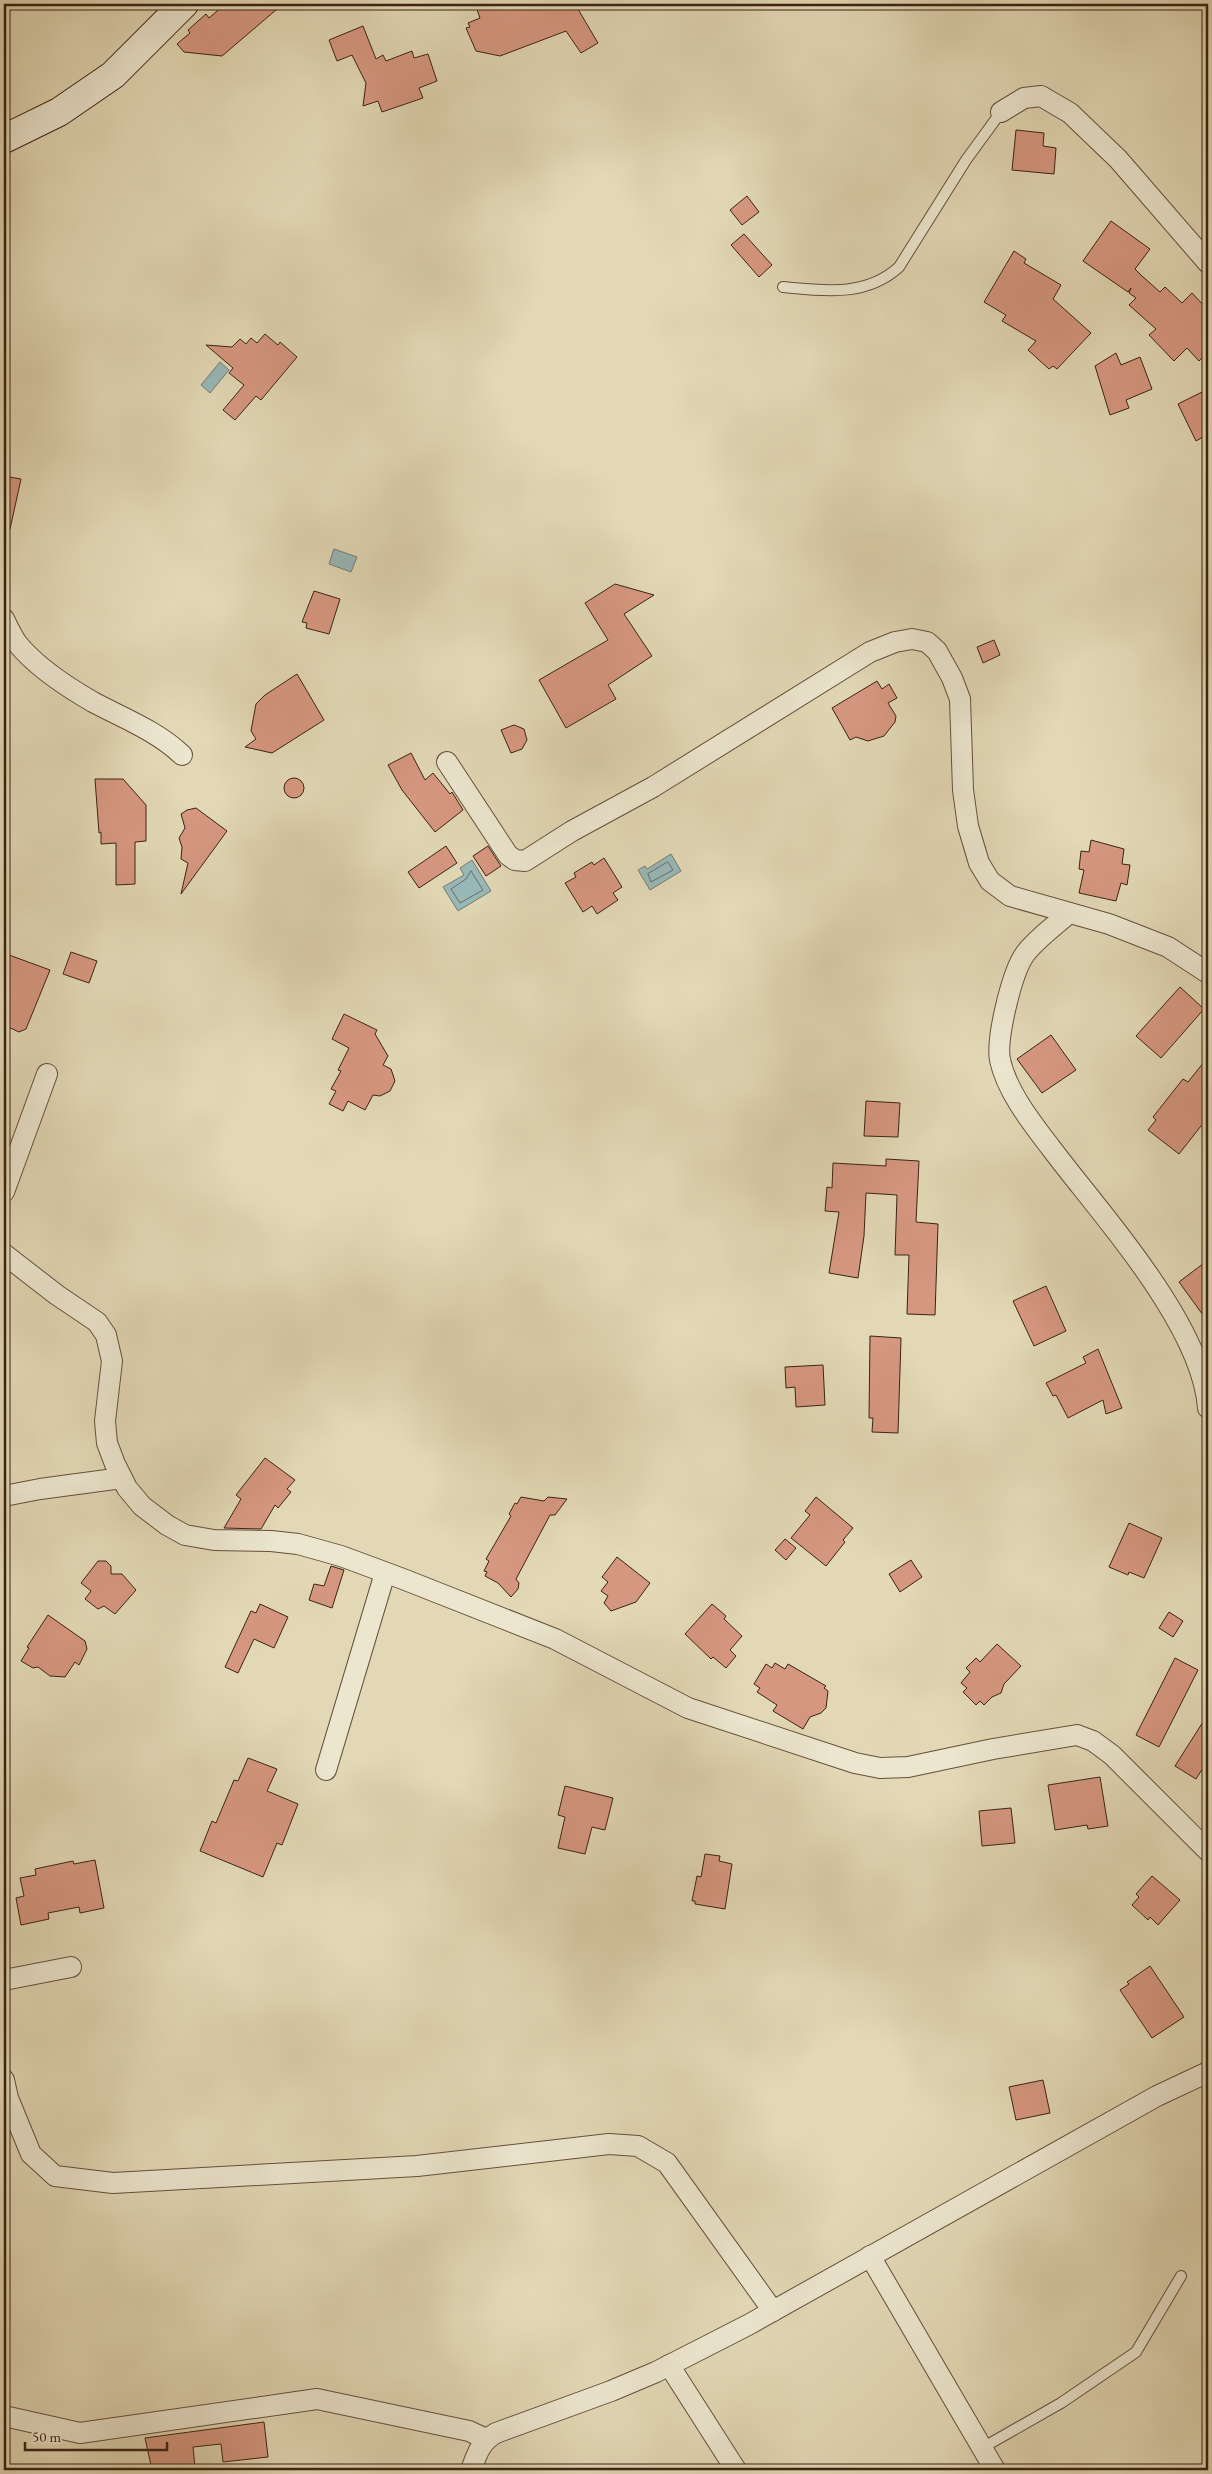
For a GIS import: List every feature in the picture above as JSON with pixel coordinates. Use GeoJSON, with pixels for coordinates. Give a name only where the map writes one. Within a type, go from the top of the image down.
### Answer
{"type":"FeatureCollection","features":[{"type":"Feature","properties":{"kind":"street"},"geometry":{"type":"LineString","coordinates":[[4,139],[59,112],[113,75],[184,4]]}},
{"type":"Feature","properties":{"kind":"street"},"geometry":{"type":"LineString","coordinates":[[1001,112],[1024,98],[1042,96],[1070,113],[1118,160],[1208,263]]}},
{"type":"Feature","properties":{"kind":"street"},"geometry":{"type":"LineString","coordinates":[[4,619],[17,643],[35,661],[60,680],[173,746],[182,755]]}},
{"type":"Feature","properties":{"kind":"street"},"geometry":{"type":"LineString","coordinates":[[448,762],[508,855],[515,860],[525,860],[572,831],[654,787],[870,652],[895,642],[912,639],[927,642],[937,651],[960,699],[963,790],[968,826],[979,863],[990,881],[1010,896],[1109,924],[1168,947],[1208,973]]}},
{"type":"Feature","properties":{"kind":"street"},"geometry":{"type":"LineString","coordinates":[[1070,912],[1024,955],[1005,1007],[1000,1059],[1009,1084],[1033,1124],[1149,1274],[1194,1352],[1203,1374],[1208,1408]]}},
{"type":"Feature","properties":{"kind":"street"},"geometry":{"type":"LineString","coordinates":[[4,1192],[46,1074]]}},
{"type":"Feature","properties":{"kind":"street"},"geometry":{"type":"LineString","coordinates":[[4,1254],[57,1296],[97,1322],[106,1335],[112,1361],[105,1420],[107,1443],[122,1478],[142,1506],[184,1535],[214,1540],[298,1544],[386,1572],[555,1639],[688,1708],[863,1765],[880,1768],[908,1767],[993,1748],[1077,1735],[1093,1741],[1112,1755],[1208,1851]]}},
{"type":"Feature","properties":{"kind":"street"},"geometry":{"type":"LineString","coordinates":[[4,1496],[122,1478]]}},
{"type":"Feature","properties":{"kind":"street"},"geometry":{"type":"LineString","coordinates":[[326,1770],[386,1572]]}},
{"type":"Feature","properties":{"kind":"street"},"geometry":{"type":"LineString","coordinates":[[4,1980],[71,1967]]}},
{"type":"Feature","properties":{"kind":"street"},"geometry":{"type":"LineString","coordinates":[[471,2470],[479,2448],[486,2439],[496,2433],[611,2391],[669,2365],[773,2310],[1157,2096],[1208,2072]]}},
{"type":"Feature","properties":{"kind":"street"},"geometry":{"type":"LineString","coordinates":[[4,2080],[8,2098],[31,2154],[56,2176],[113,2183],[417,2166],[609,2144],[638,2146],[667,2163],[773,2310]]}},
{"type":"Feature","properties":{"kind":"street"},"geometry":{"type":"LineString","coordinates":[[870,2256],[995,2470]]}},
{"type":"Feature","properties":{"kind":"street"},"geometry":{"type":"LineString","coordinates":[[669,2365],[736,2470]]}},
{"type":"Feature","properties":{"kind":"street"},"geometry":{"type":"LineString","coordinates":[[4,2416],[80,2433],[317,2399],[469,2431],[486,2439]]}},
{"type":"Feature","properties":{"kind":"lane"},"geometry":{"type":"LineString","coordinates":[[783,287],[818,290],[855,290],[889,276],[899,267],[966,160],[1001,112]]}},
{"type":"Feature","properties":{"kind":"lane"},"geometry":{"type":"LineString","coordinates":[[982,2448],[1061,2403],[1136,2352],[1180,2276]]}},
{"type":"Feature","properties":{"kind":"water"},"geometry":{"type":"Polygon","coordinates":[[[220,362],[229,370],[210,393],[201,385],[220,362]]]}},
{"type":"Feature","properties":{"kind":"water"},"geometry":{"type":"Polygon","coordinates":[[[334,549],[357,557],[351,572],[329,564],[334,549]]]}},
{"type":"Feature","properties":{"kind":"water"},"geometry":{"type":"Polygon","coordinates":[[[671,854],[681,871],[650,890],[638,870],[645,866],[647,869],[671,854]]]}},
{"type":"Feature","properties":{"kind":"water"},"geometry":{"type":"Polygon","coordinates":[[[472,860],[491,891],[458,911],[443,887],[464,875],[460,868],[472,860]]]}},
{"type":"Feature","properties":{"kind":"building"},"geometry":{"type":"Polygon","coordinates":[[[225,4],[283,4],[222,56],[184,52],[177,44],[190,33],[188,30],[206,14],[209,18],[225,4]]]}},
{"type":"Feature","properties":{"kind":"building"},"geometry":{"type":"Polygon","coordinates":[[[475,4],[575,4],[598,43],[581,53],[566,31],[500,56],[476,51],[466,28],[470,27],[468,23],[480,18],[475,4]]]}},
{"type":"Feature","properties":{"kind":"building"},"geometry":{"type":"Polygon","coordinates":[[[363,26],[376,59],[383,55],[386,61],[412,51],[414,58],[428,54],[437,81],[419,88],[423,98],[382,112],[378,101],[363,106],[366,83],[352,55],[337,61],[329,40],[363,26]]]}},
{"type":"Feature","properties":{"kind":"building"},"geometry":{"type":"Polygon","coordinates":[[[1016,130],[1044,133],[1043,146],[1056,148],[1054,174],[1012,170],[1016,130]]]}},
{"type":"Feature","properties":{"kind":"building"},"geometry":{"type":"Polygon","coordinates":[[[747,196],[759,212],[742,225],[730,210],[747,196]]]}},
{"type":"Feature","properties":{"kind":"building"},"geometry":{"type":"Polygon","coordinates":[[[1111,221],[1150,249],[1135,269],[1142,276],[1160,292],[1165,287],[1182,303],[1192,293],[1208,310],[1208,352],[1199,361],[1187,348],[1174,361],[1149,335],[1156,329],[1129,305],[1136,298],[1129,293],[1131,288],[1128,292],[1083,261],[1111,221]]]}},
{"type":"Feature","properties":{"kind":"building"},"geometry":{"type":"Polygon","coordinates":[[[744,234],[772,265],[759,277],[731,245],[744,234]]]}},
{"type":"Feature","properties":{"kind":"building"},"geometry":{"type":"Polygon","coordinates":[[[1014,251],[1026,259],[1024,263],[1061,285],[1053,299],[1091,333],[1057,369],[1053,366],[1049,369],[1028,350],[1036,341],[1002,321],[1006,315],[984,302],[1014,251]]]}},
{"type":"Feature","properties":{"kind":"building"},"geometry":{"type":"Polygon","coordinates":[[[265,334],[278,345],[280,342],[297,357],[261,400],[256,396],[235,420],[223,410],[244,385],[229,373],[233,368],[206,345],[232,347],[240,339],[246,344],[251,338],[257,343],[265,334]]]}},
{"type":"Feature","properties":{"kind":"building"},"geometry":{"type":"Polygon","coordinates":[[[1116,353],[1121,365],[1140,357],[1152,389],[1126,400],[1129,408],[1110,415],[1095,366],[1116,353]]]}},
{"type":"Feature","properties":{"kind":"building"},"geometry":{"type":"Polygon","coordinates":[[[1208,389],[1208,434],[1196,441],[1178,404],[1208,389]]]}},
{"type":"Feature","properties":{"kind":"building"},"geometry":{"type":"Polygon","coordinates":[[[4,476],[21,479],[10,529],[4,528],[4,476]]]}},
{"type":"Feature","properties":{"kind":"building"},"geometry":{"type":"Polygon","coordinates":[[[615,584],[654,595],[624,614],[652,656],[608,685],[616,699],[566,728],[539,680],[608,640],[585,603],[615,584]]]}},
{"type":"Feature","properties":{"kind":"building"},"geometry":{"type":"Polygon","coordinates":[[[314,591],[340,599],[329,634],[306,628],[307,623],[302,622],[314,591]]]}},
{"type":"Feature","properties":{"kind":"building"},"geometry":{"type":"Polygon","coordinates":[[[994,640],[1000,655],[983,663],[977,647],[994,640]]]}},
{"type":"Feature","properties":{"kind":"building"},"geometry":{"type":"Polygon","coordinates":[[[297,674],[324,720],[272,753],[245,747],[256,739],[251,731],[256,704],[265,695],[297,674]]]}},
{"type":"Feature","properties":{"kind":"building"},"geometry":{"type":"Polygon","coordinates":[[[877,681],[882,689],[889,684],[897,698],[888,703],[896,716],[895,722],[884,736],[868,741],[856,737],[850,740],[832,708],[877,681]]]}},
{"type":"Feature","properties":{"kind":"building"},"geometry":{"type":"Polygon","coordinates":[[[514,725],[524,729],[527,740],[522,749],[511,753],[501,730],[514,725]]]}},
{"type":"Feature","properties":{"kind":"building"},"geometry":{"type":"Polygon","coordinates":[[[411,753],[425,780],[433,773],[450,794],[452,792],[463,810],[435,832],[402,790],[388,765],[411,753]]]}},
{"type":"Feature","properties":{"kind":"building"},"geometry":{"type":"Polygon","coordinates":[[[294,778],[301,781],[304,788],[301,795],[294,798],[287,795],[284,788],[287,781],[294,778]]]}},
{"type":"Feature","properties":{"kind":"building"},"geometry":{"type":"Polygon","coordinates":[[[95,779],[123,779],[146,805],[146,841],[135,842],[135,884],[116,885],[116,843],[101,844],[95,779]]]}},
{"type":"Feature","properties":{"kind":"building"},"geometry":{"type":"Polygon","coordinates":[[[196,808],[227,831],[181,894],[188,863],[181,859],[182,847],[179,838],[185,828],[181,814],[196,808]]]}},
{"type":"Feature","properties":{"kind":"building"},"geometry":{"type":"Polygon","coordinates":[[[1091,840],[1124,849],[1122,864],[1130,865],[1127,885],[1121,883],[1116,901],[1079,893],[1084,870],[1079,869],[1081,851],[1089,852],[1091,840]]]}},
{"type":"Feature","properties":{"kind":"building"},"geometry":{"type":"Polygon","coordinates":[[[446,846],[457,863],[419,888],[408,872],[446,846]]]}},
{"type":"Feature","properties":{"kind":"building"},"geometry":{"type":"Polygon","coordinates":[[[488,846],[501,866],[486,876],[473,856],[488,846]]]}},
{"type":"Feature","properties":{"kind":"building"},"geometry":{"type":"Polygon","coordinates":[[[604,858],[622,887],[613,893],[618,900],[597,914],[592,906],[583,912],[565,883],[576,877],[574,873],[592,862],[594,865],[604,858]]]}},
{"type":"Feature","properties":{"kind":"building"},"geometry":{"type":"Polygon","coordinates":[[[71,952],[97,961],[89,983],[63,974],[71,952]]]}},
{"type":"Feature","properties":{"kind":"building"},"geometry":{"type":"Polygon","coordinates":[[[9,955],[50,970],[26,1029],[19,1032],[4,1025],[4,966],[9,955]]]}},
{"type":"Feature","properties":{"kind":"building"},"geometry":{"type":"Polygon","coordinates":[[[1180,987],[1204,1009],[1161,1058],[1136,1036],[1180,987]]]}},
{"type":"Feature","properties":{"kind":"building"},"geometry":{"type":"Polygon","coordinates":[[[344,1014],[377,1030],[375,1034],[388,1056],[383,1065],[391,1069],[395,1081],[390,1091],[380,1096],[373,1095],[365,1110],[348,1101],[343,1111],[329,1104],[336,1091],[331,1089],[341,1071],[338,1070],[349,1048],[332,1039],[344,1014]]]}},
{"type":"Feature","properties":{"kind":"building"},"geometry":{"type":"Polygon","coordinates":[[[1051,1035],[1076,1070],[1042,1093],[1017,1059],[1051,1035]]]}},
{"type":"Feature","properties":{"kind":"building"},"geometry":{"type":"Polygon","coordinates":[[[1208,1057],[1208,1117],[1179,1154],[1148,1130],[1156,1120],[1153,1117],[1183,1079],[1188,1082],[1208,1057]]]}},
{"type":"Feature","properties":{"kind":"building"},"geometry":{"type":"Polygon","coordinates":[[[866,1101],[900,1103],[898,1137],[864,1136],[866,1101]]]}},
{"type":"Feature","properties":{"kind":"building"},"geometry":{"type":"Polygon","coordinates":[[[886,1159],[919,1161],[916,1222],[938,1224],[935,1315],[907,1314],[909,1255],[895,1255],[897,1195],[866,1193],[864,1236],[858,1278],[829,1273],[839,1212],[825,1211],[827,1187],[832,1188],[833,1163],[886,1166],[886,1159]]]}},
{"type":"Feature","properties":{"kind":"building"},"geometry":{"type":"Polygon","coordinates":[[[1208,1260],[1208,1322],[1179,1282],[1208,1260]]]}},
{"type":"Feature","properties":{"kind":"building"},"geometry":{"type":"Polygon","coordinates":[[[1046,1286],[1066,1331],[1034,1346],[1013,1301],[1046,1286]]]}},
{"type":"Feature","properties":{"kind":"building"},"geometry":{"type":"Polygon","coordinates":[[[870,1336],[901,1338],[898,1433],[872,1432],[873,1418],[869,1418],[870,1336]]]}},
{"type":"Feature","properties":{"kind":"building"},"geometry":{"type":"Polygon","coordinates":[[[1098,1349],[1122,1408],[1106,1414],[1103,1400],[1068,1418],[1056,1395],[1053,1396],[1046,1383],[1086,1363],[1083,1357],[1098,1349]]]}},
{"type":"Feature","properties":{"kind":"building"},"geometry":{"type":"Polygon","coordinates":[[[823,1365],[825,1405],[796,1407],[795,1387],[786,1388],[785,1367],[823,1365]]]}},
{"type":"Feature","properties":{"kind":"building"},"geometry":{"type":"Polygon","coordinates":[[[265,1458],[295,1480],[287,1489],[291,1492],[278,1508],[275,1505],[261,1529],[224,1528],[241,1499],[236,1495],[265,1458]]]}},
{"type":"Feature","properties":{"kind":"building"},"geometry":{"type":"Polygon","coordinates":[[[521,1497],[544,1501],[548,1497],[567,1499],[555,1515],[550,1515],[516,1579],[519,1583],[518,1589],[511,1597],[498,1583],[485,1576],[487,1572],[484,1571],[489,1561],[486,1559],[511,1516],[509,1514],[515,1503],[517,1504],[521,1497]]]}},
{"type":"Feature","properties":{"kind":"building"},"geometry":{"type":"Polygon","coordinates":[[[816,1497],[853,1528],[843,1540],[845,1542],[826,1566],[791,1538],[810,1515],[805,1511],[816,1497]]]}},
{"type":"Feature","properties":{"kind":"building"},"geometry":{"type":"Polygon","coordinates":[[[1129,1523],[1162,1538],[1144,1578],[1129,1572],[1128,1575],[1109,1567],[1129,1523]]]}},
{"type":"Feature","properties":{"kind":"building"},"geometry":{"type":"Polygon","coordinates":[[[785,1539],[796,1548],[786,1560],[775,1550],[785,1539]]]}},
{"type":"Feature","properties":{"kind":"building"},"geometry":{"type":"Polygon","coordinates":[[[617,1557],[650,1583],[636,1602],[611,1611],[604,1603],[608,1596],[601,1591],[608,1582],[602,1577],[617,1557]]]}},
{"type":"Feature","properties":{"kind":"building"},"geometry":{"type":"Polygon","coordinates":[[[911,1560],[922,1577],[900,1592],[889,1574],[911,1560]]]}},
{"type":"Feature","properties":{"kind":"building"},"geometry":{"type":"Polygon","coordinates":[[[98,1561],[106,1561],[111,1566],[111,1574],[122,1574],[136,1590],[115,1614],[104,1606],[98,1609],[85,1599],[91,1591],[81,1583],[98,1561]]]}},
{"type":"Feature","properties":{"kind":"building"},"geometry":{"type":"Polygon","coordinates":[[[331,1566],[344,1570],[332,1608],[309,1600],[314,1584],[324,1586],[331,1566]]]}},
{"type":"Feature","properties":{"kind":"building"},"geometry":{"type":"Polygon","coordinates":[[[260,1604],[288,1617],[274,1648],[254,1639],[238,1673],[225,1667],[251,1611],[256,1613],[260,1604]]]}},
{"type":"Feature","properties":{"kind":"building"},"geometry":{"type":"Polygon","coordinates":[[[712,1604],[726,1616],[724,1619],[742,1636],[730,1650],[736,1656],[726,1668],[713,1657],[711,1659],[685,1634],[712,1604]]]}},
{"type":"Feature","properties":{"kind":"building"},"geometry":{"type":"Polygon","coordinates":[[[1169,1612],[1183,1621],[1173,1637],[1159,1628],[1169,1612]]]}},
{"type":"Feature","properties":{"kind":"building"},"geometry":{"type":"Polygon","coordinates":[[[48,1615],[85,1641],[87,1649],[79,1665],[75,1662],[65,1677],[50,1676],[38,1667],[33,1668],[21,1661],[29,1648],[27,1647],[48,1615]]]}},
{"type":"Feature","properties":{"kind":"building"},"geometry":{"type":"Polygon","coordinates":[[[997,1644],[1021,1666],[1004,1684],[1001,1693],[992,1697],[984,1705],[980,1701],[976,1705],[963,1692],[967,1688],[961,1683],[970,1672],[966,1668],[976,1658],[980,1662],[997,1644]]]}},
{"type":"Feature","properties":{"kind":"building"},"geometry":{"type":"Polygon","coordinates":[[[1175,1658],[1198,1670],[1159,1747],[1136,1735],[1175,1658]]]}},
{"type":"Feature","properties":{"kind":"building"},"geometry":{"type":"Polygon","coordinates":[[[775,1663],[785,1669],[788,1664],[826,1686],[824,1688],[828,1691],[826,1708],[821,1713],[810,1717],[803,1729],[773,1711],[777,1705],[757,1692],[760,1688],[754,1684],[766,1664],[772,1668],[775,1663]]]}},
{"type":"Feature","properties":{"kind":"building"},"geometry":{"type":"Polygon","coordinates":[[[1208,1714],[1208,1760],[1196,1779],[1175,1766],[1208,1714]]]}},
{"type":"Feature","properties":{"kind":"building"},"geometry":{"type":"Polygon","coordinates":[[[248,1758],[277,1769],[267,1791],[298,1804],[282,1845],[277,1843],[263,1877],[200,1851],[212,1821],[216,1823],[234,1780],[238,1781],[248,1758]]]}},
{"type":"Feature","properties":{"kind":"building"},"geometry":{"type":"Polygon","coordinates":[[[1100,1777],[1108,1826],[1088,1829],[1087,1825],[1055,1830],[1048,1785],[1100,1777]]]}},
{"type":"Feature","properties":{"kind":"building"},"geometry":{"type":"Polygon","coordinates":[[[565,1786],[613,1798],[605,1830],[592,1827],[585,1854],[558,1848],[565,1817],[558,1815],[565,1786]]]}},
{"type":"Feature","properties":{"kind":"building"},"geometry":{"type":"Polygon","coordinates":[[[1011,1808],[1015,1843],[982,1846],[979,1811],[1011,1808]]]}},
{"type":"Feature","properties":{"kind":"building"},"geometry":{"type":"Polygon","coordinates":[[[705,1854],[720,1856],[719,1861],[732,1864],[725,1909],[695,1904],[695,1901],[692,1901],[697,1876],[701,1877],[705,1854]]]}},
{"type":"Feature","properties":{"kind":"building"},"geometry":{"type":"Polygon","coordinates":[[[95,1860],[104,1908],[80,1913],[79,1907],[48,1913],[49,1919],[21,1925],[16,1898],[24,1896],[20,1878],[36,1875],[35,1869],[73,1861],[74,1864],[95,1860]]]}},
{"type":"Feature","properties":{"kind":"building"},"geometry":{"type":"Polygon","coordinates":[[[1152,1876],[1180,1900],[1158,1925],[1150,1917],[1148,1920],[1132,1905],[1139,1897],[1136,1894],[1152,1876]]]}},
{"type":"Feature","properties":{"kind":"building"},"geometry":{"type":"Polygon","coordinates":[[[1150,1966],[1184,2017],[1152,2038],[1120,1990],[1129,1984],[1127,1982],[1150,1966]]]}},
{"type":"Feature","properties":{"kind":"building"},"geometry":{"type":"Polygon","coordinates":[[[1043,2080],[1050,2113],[1016,2120],[1009,2087],[1043,2080]]]}},
{"type":"Feature","properties":{"kind":"building"},"geometry":{"type":"Polygon","coordinates":[[[264,2422],[268,2457],[223,2462],[221,2444],[193,2447],[195,2467],[152,2470],[145,2438],[264,2422]]]}}]}
